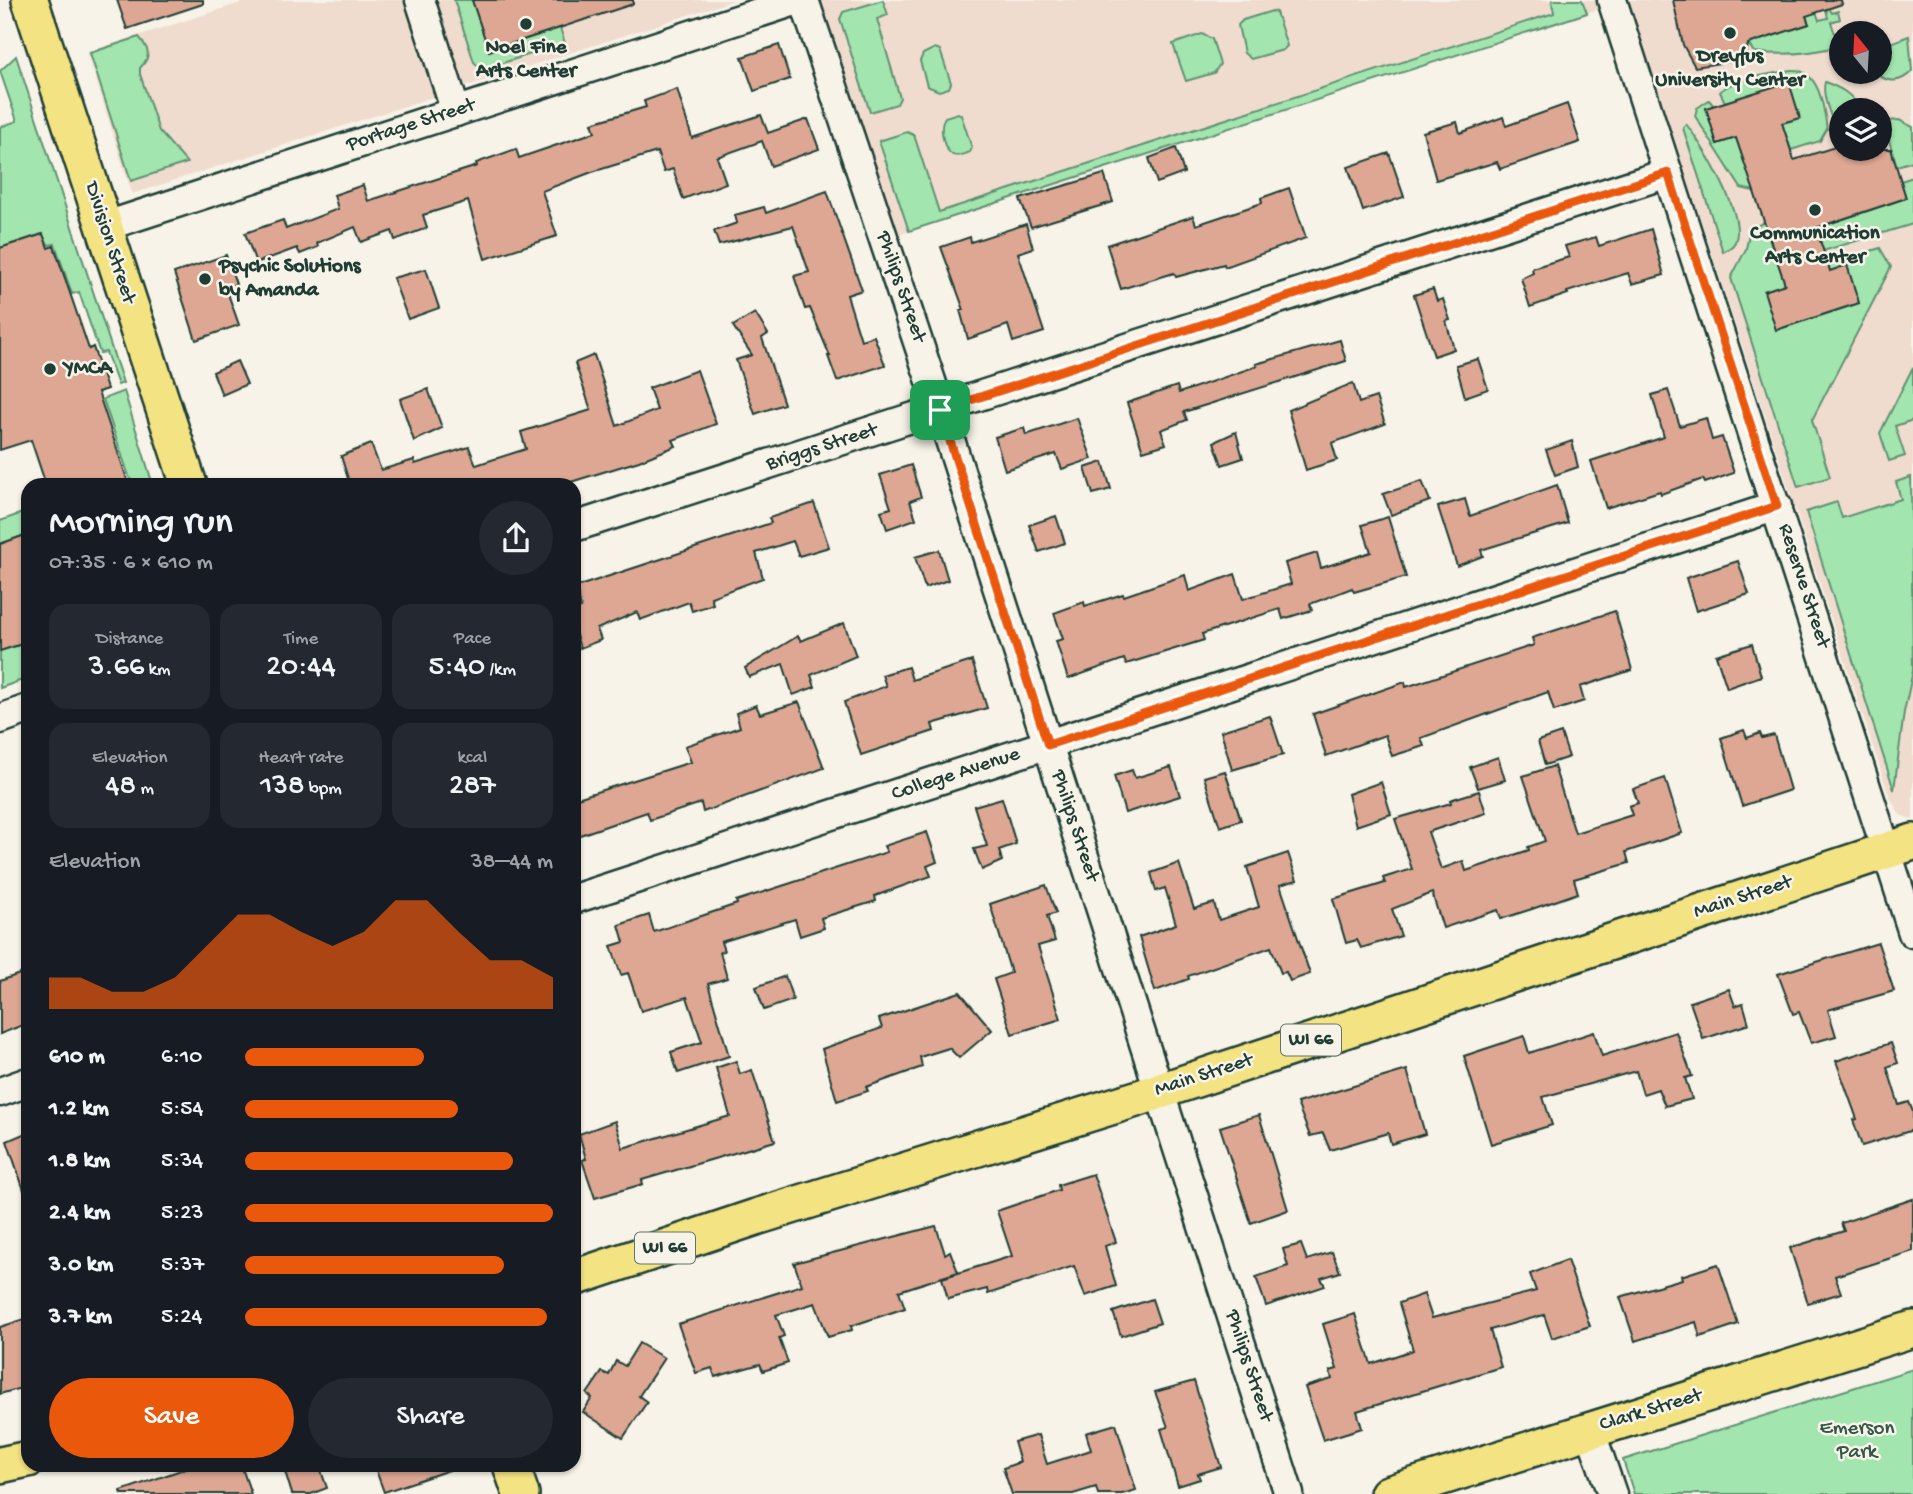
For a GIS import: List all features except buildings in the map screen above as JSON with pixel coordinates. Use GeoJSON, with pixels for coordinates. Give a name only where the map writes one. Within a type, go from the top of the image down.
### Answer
{"type":"FeatureCollection","features":[{"type":"Feature","properties":{"kind":"main road","name":"Division Street"},"geometry":{"type":"LineString","coordinates":[[30,0],[187,478]]}},
{"type":"Feature","properties":{"kind":"main road","name":"Main Street"},"geometry":{"type":"LineString","coordinates":[[581,1276],[769,1213],[1158,1091],[1901,846]]}},
{"type":"Feature","properties":{"kind":"main road","name":"Clark Street"},"geometry":{"type":"LineString","coordinates":[[1388,1494],[1913,1329]]}},
{"type":"Feature","properties":{"kind":"main road"},"geometry":{"type":"LineString","coordinates":[[0,1465],[21,1460]]}},
{"type":"Feature","properties":{"kind":"main road"},"geometry":{"type":"LineString","coordinates":[[513,1472],[521,1494]]}},
{"type":"Feature","properties":{"kind":"street"},"geometry":{"type":"LineString","coordinates":[[420,0],[456,112]]}},
{"type":"Feature","properties":{"kind":"street","name":"Portage Street"},"geometry":{"type":"LineString","coordinates":[[103,227],[798,0]]}},
{"type":"Feature","properties":{"kind":"street","name":"Philips Street"},"geometry":{"type":"LineString","coordinates":[[804,0],[940,410],[1289,1494]]}},
{"type":"Feature","properties":{"kind":"street","name":"Reserve Street"},"geometry":{"type":"LineString","coordinates":[[1612,0],[1777,506],[1901,846],[1913,933]]}},
{"type":"Feature","properties":{"kind":"street","name":"Briggs Street"},"geometry":{"type":"LineString","coordinates":[[581,525],[1668,173]]}},
{"type":"Feature","properties":{"kind":"street","name":"College Avenue"},"geometry":{"type":"LineString","coordinates":[[581,897],[1777,506]]}},
{"type":"Feature","properties":{"kind":"street"},"geometry":{"type":"LineString","coordinates":[[0,719],[21,712]]}},
{"type":"Feature","properties":{"kind":"street"},"geometry":{"type":"LineString","coordinates":[[0,1092],[21,1084]]}},
{"type":"Feature","properties":{"kind":"street"},"geometry":{"type":"LineString","coordinates":[[1590,1430],[1612,1494]]}},
{"type":"Feature","properties":{"kind":"shaded area"},"geometry":{"type":"Polygon","coordinates":[[[250,0],[735,0],[132,194],[87,52],[250,0]]]}},
{"type":"Feature","properties":{"kind":"shaded area"},"geometry":{"type":"Polygon","coordinates":[[[821,0],[1627,0],[898,235],[821,0]]]}},
{"type":"Feature","properties":{"kind":"shaded area"},"geometry":{"type":"Polygon","coordinates":[[[1629,0],[1913,0],[1913,820],[1900,815],[1889,796],[1629,0]]]}},
{"type":"Feature","properties":{"kind":"green space"},"geometry":{"type":"Polygon","coordinates":[[[454,0],[472,0],[489,51],[560,28],[565,43],[480,68],[474,62],[454,0]]]}},
{"type":"Feature","properties":{"kind":"green space"},"geometry":{"type":"Polygon","coordinates":[[[883,0],[888,15],[877,19],[900,98],[897,104],[870,112],[840,19],[843,12],[883,0]]]}},
{"type":"Feature","properties":{"kind":"green space"},"geometry":{"type":"Polygon","coordinates":[[[1552,0],[1582,0],[1587,13],[909,231],[879,141],[907,132],[914,135],[939,212],[1554,13],[1552,0]]]}},
{"type":"Feature","properties":{"kind":"green space"},"geometry":{"type":"Polygon","coordinates":[[[1829,8],[1832,13],[1838,11],[1840,19],[1829,21],[1829,48],[1776,54],[1754,52],[1748,44],[1809,24],[1806,16],[1816,12],[1819,20],[1828,18],[1826,9],[1829,8]]]}},
{"type":"Feature","properties":{"kind":"green space"},"geometry":{"type":"Polygon","coordinates":[[[1276,12],[1287,46],[1283,50],[1251,59],[1244,53],[1238,25],[1243,20],[1276,12]]]}},
{"type":"Feature","properties":{"kind":"green space"},"geometry":{"type":"Polygon","coordinates":[[[1202,34],[1212,39],[1220,64],[1214,73],[1186,81],[1173,44],[1202,34]]]}},
{"type":"Feature","properties":{"kind":"green space"},"geometry":{"type":"Polygon","coordinates":[[[1909,36],[1912,71],[1897,80],[1892,80],[1892,42],[1909,36]]]}},
{"type":"Feature","properties":{"kind":"green space"},"geometry":{"type":"Polygon","coordinates":[[[139,37],[148,52],[140,74],[159,131],[187,163],[131,181],[90,53],[139,37]]]}},
{"type":"Feature","properties":{"kind":"green space"},"geometry":{"type":"Polygon","coordinates":[[[935,48],[940,50],[951,83],[949,88],[939,91],[927,86],[920,61],[923,54],[935,48]]]}},
{"type":"Feature","properties":{"kind":"green space"},"geometry":{"type":"Polygon","coordinates":[[[16,56],[123,383],[118,385],[106,352],[100,353],[79,292],[72,294],[55,244],[49,245],[42,234],[0,248],[0,127],[17,121],[0,71],[16,56]]]}},
{"type":"Feature","properties":{"kind":"green space"},"geometry":{"type":"Polygon","coordinates":[[[1791,70],[1808,75],[1814,82],[1822,100],[1827,129],[1820,141],[1791,150],[1782,123],[1800,118],[1788,82],[1725,102],[1720,92],[1742,80],[1791,70]]]}},
{"type":"Feature","properties":{"kind":"green space"},"geometry":{"type":"Polygon","coordinates":[[[1825,82],[1846,92],[1852,98],[1829,98],[1829,111],[1825,82]]]}},
{"type":"Feature","properties":{"kind":"green space"},"geometry":{"type":"Polygon","coordinates":[[[1709,100],[1714,106],[1706,108],[1717,144],[1736,138],[1754,191],[1741,188],[1695,116],[1697,108],[1709,100]]]}},
{"type":"Feature","properties":{"kind":"green space"},"geometry":{"type":"Polygon","coordinates":[[[958,113],[972,148],[970,152],[957,156],[946,148],[942,131],[945,117],[958,113]]]}},
{"type":"Feature","properties":{"kind":"green space"},"geometry":{"type":"Polygon","coordinates":[[[1899,120],[1913,127],[1913,161],[1897,166],[1892,150],[1892,121],[1899,120]]]}},
{"type":"Feature","properties":{"kind":"green space"},"geometry":{"type":"Polygon","coordinates":[[[1686,124],[1712,163],[1735,215],[1735,242],[1723,252],[1683,128],[1686,124]]]}},
{"type":"Feature","properties":{"kind":"green space"},"geometry":{"type":"Polygon","coordinates":[[[1913,177],[1913,224],[1823,251],[1816,228],[1906,198],[1901,181],[1913,177]]]}},
{"type":"Feature","properties":{"kind":"green space"},"geometry":{"type":"Polygon","coordinates":[[[1764,222],[1785,284],[1777,330],[1859,303],[1847,266],[1830,271],[1828,265],[1880,248],[1891,267],[1812,420],[1830,477],[1798,487],[1731,278],[1746,249],[1749,233],[1764,222]]]}},
{"type":"Feature","properties":{"kind":"green space"},"geometry":{"type":"Polygon","coordinates":[[[1913,367],[1913,420],[1895,426],[1905,456],[1889,461],[1880,433],[1913,367]]]}},
{"type":"Feature","properties":{"kind":"green space"},"geometry":{"type":"Polygon","coordinates":[[[124,391],[151,478],[130,478],[103,399],[124,391]]]}},
{"type":"Feature","properties":{"kind":"green space"},"geometry":{"type":"Polygon","coordinates":[[[1911,477],[1913,671],[1904,712],[1894,790],[1806,512],[1837,502],[1842,518],[1901,499],[1896,482],[1911,477]]]}},
{"type":"Feature","properties":{"kind":"green space"},"geometry":{"type":"Polygon","coordinates":[[[21,514],[21,536],[0,544],[0,521],[21,514]]]}},
{"type":"Feature","properties":{"kind":"green space"},"geometry":{"type":"Polygon","coordinates":[[[21,645],[21,680],[0,688],[0,651],[21,645]]]}},
{"type":"Feature","properties":{"kind":"green space","name":"Emerson Park"},"geometry":{"type":"Polygon","coordinates":[[[1913,1369],[1913,1494],[1634,1494],[1623,1460],[1913,1369]]]}},
{"type":"Feature","properties":{"kind":"place","name":"Noel Fine Arts Center"},"geometry":{"type":"Point","coordinates":[526,24]}},
{"type":"Feature","properties":{"kind":"place","name":"Dreyfus University Center"},"geometry":{"type":"Point","coordinates":[1730,33]}},
{"type":"Feature","properties":{"kind":"place","name":"Communication Arts Center"},"geometry":{"type":"Point","coordinates":[1815,210]}},
{"type":"Feature","properties":{"kind":"place","name":"Psychic Solutions by Amanda"},"geometry":{"type":"Point","coordinates":[205,279]}},
{"type":"Feature","properties":{"kind":"place","name":"YMCA"},"geometry":{"type":"Point","coordinates":[50,369]}},
{"type":"Feature","properties":{"kind":"route"},"geometry":{"type":"LineString","coordinates":[[1668,173],[1777,506],[1048,745],[940,410],[1668,173]]}}]}
